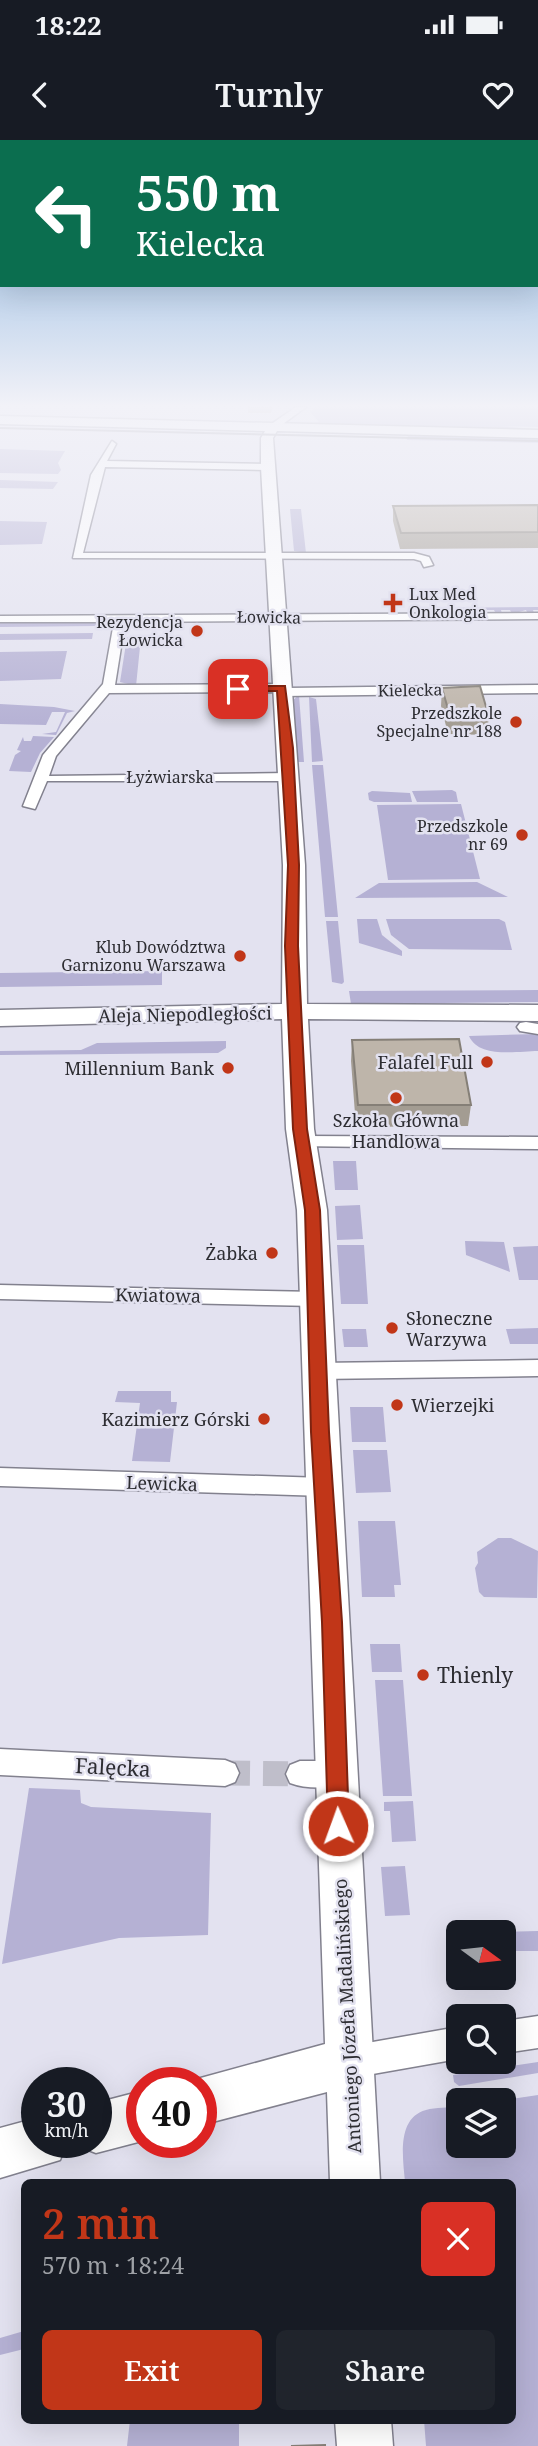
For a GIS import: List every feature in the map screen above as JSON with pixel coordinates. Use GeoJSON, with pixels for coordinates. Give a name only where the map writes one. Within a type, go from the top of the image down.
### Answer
{"type":"FeatureCollection","features":[{"type":"Feature","properties":{"kind":"street"},"geometry":{"type":"LineString","coordinates":[[87,515],[77,556],[414,556],[423,557],[428,565]]}},
{"type":"Feature","properties":{"kind":"street","name":"Antoniego Józefa Madalińskiego"},"geometry":{"type":"LineString","coordinates":[[271,515],[294,865],[292,946],[295,1020],[302,1142],[312,1210],[324,1487],[318,1774],[350,2062],[355,2179]]}},
{"type":"Feature","properties":{"kind":"street","name":"Łowicka"},"geometry":{"type":"LineString","coordinates":[[0,619],[538,616]]}},
{"type":"Feature","properties":{"kind":"street"},"geometry":{"type":"LineString","coordinates":[[30,806],[50,755],[106,689],[120,618]]}},
{"type":"Feature","properties":{"kind":"street","name":"Kielecka"},"geometry":{"type":"LineString","coordinates":[[106,689],[538,689]]}},
{"type":"Feature","properties":{"kind":"street","name":"Łyżwiarska"},"geometry":{"type":"LineString","coordinates":[[52,779],[289,777]]}},
{"type":"Feature","properties":{"kind":"street","name":"Aleja Niepodległości"},"geometry":{"type":"LineString","coordinates":[[0,1018],[535,1024]]}},
{"type":"Feature","properties":{"kind":"street","name":"Aleja Niepodległości"},"geometry":{"type":"LineString","coordinates":[[0,1031],[295,1020]]}},
{"type":"Feature","properties":{"kind":"street"},"geometry":{"type":"LineString","coordinates":[[302,1142],[538,1143]]}},
{"type":"Feature","properties":{"kind":"street","name":"Kwiatowa"},"geometry":{"type":"LineString","coordinates":[[0,1292],[316,1299]]}},
{"type":"Feature","properties":{"kind":"street"},"geometry":{"type":"LineString","coordinates":[[317,1371],[538,1368]]}},
{"type":"Feature","properties":{"kind":"street","name":"Lewicka"},"geometry":{"type":"LineString","coordinates":[[0,1477],[324,1487]]}},
{"type":"Feature","properties":{"kind":"street","name":"Falęcka"},"geometry":{"type":"LineString","coordinates":[[0,1762],[225,1773]]}},
{"type":"Feature","properties":{"kind":"street"},"geometry":{"type":"LineString","coordinates":[[516,2035],[538,2032]]}},
{"type":"Feature","properties":{"kind":"street"},"geometry":{"type":"LineString","coordinates":[[217,2097],[350,2062],[446,2045]]}},
{"type":"Feature","properties":{"kind":"street"},"geometry":{"type":"LineString","coordinates":[[0,2152],[21,2147]]}},
{"type":"Feature","properties":{"kind":"street"},"geometry":{"type":"LineString","coordinates":[[363,2424],[365,2446]]}},
{"type":"Feature","properties":{"kind":"shaded area"},"geometry":{"type":"Polygon","coordinates":[[[291,515],[302,515],[306,553],[294,551],[291,515]]]}},
{"type":"Feature","properties":{"kind":"shaded area"},"geometry":{"type":"Polygon","coordinates":[[[0,521],[47,522],[42,544],[0,545],[0,521]]]}},
{"type":"Feature","properties":{"kind":"shaded area"},"geometry":{"type":"Polygon","coordinates":[[[538,607],[538,610],[533,610],[534,613],[528,614],[526,610],[512,614],[510,610],[501,610],[502,614],[496,614],[494,610],[485,610],[486,614],[479,614],[478,610],[469,610],[469,614],[453,610],[454,614],[433,612],[430,608],[538,607]]]}},
{"type":"Feature","properties":{"kind":"shaded area"},"geometry":{"type":"Polygon","coordinates":[[[0,622],[112,623],[97,623],[97,626],[0,627],[0,622]]]}},
{"type":"Feature","properties":{"kind":"shaded area"},"geometry":{"type":"Polygon","coordinates":[[[93,633],[92,639],[0,640],[0,634],[93,633]]]}},
{"type":"Feature","properties":{"kind":"shaded area"},"geometry":{"type":"Polygon","coordinates":[[[127,637],[141,637],[136,686],[120,682],[127,637]]]}},
{"type":"Feature","properties":{"kind":"shaded area"},"geometry":{"type":"Polygon","coordinates":[[[67,651],[61,679],[0,681],[0,652],[67,651]]]}},
{"type":"Feature","properties":{"kind":"shaded area"},"geometry":{"type":"Polygon","coordinates":[[[299,695],[304,762],[297,762],[293,700],[299,695]]]}},
{"type":"Feature","properties":{"kind":"shaded area"},"geometry":{"type":"Polygon","coordinates":[[[309,697],[316,699],[323,761],[312,762],[309,697]]]}},
{"type":"Feature","properties":{"kind":"shaded area"},"geometry":{"type":"Polygon","coordinates":[[[0,704],[75,711],[67,713],[56,735],[42,734],[56,732],[65,712],[52,712],[46,725],[0,724],[0,704]]]}},
{"type":"Feature","properties":{"kind":"shaded area"},"geometry":{"type":"Polygon","coordinates":[[[33,736],[54,737],[40,753],[31,772],[9,771],[15,755],[21,751],[17,750],[23,737],[24,741],[31,741],[33,736]]]}},
{"type":"Feature","properties":{"kind":"shaded area"},"geometry":{"type":"Polygon","coordinates":[[[312,765],[323,765],[338,917],[325,917],[312,765]]]}},
{"type":"Feature","properties":{"kind":"shaded area"},"geometry":{"type":"Polygon","coordinates":[[[412,791],[456,792],[458,802],[417,802],[412,791]]]}},
{"type":"Feature","properties":{"kind":"shaded area"},"geometry":{"type":"Polygon","coordinates":[[[368,793],[410,793],[412,802],[374,802],[369,800],[368,793]]]}},
{"type":"Feature","properties":{"kind":"shaded area"},"geometry":{"type":"Polygon","coordinates":[[[461,804],[480,879],[388,880],[377,805],[461,804]]]}},
{"type":"Feature","properties":{"kind":"shaded area"},"geometry":{"type":"Polygon","coordinates":[[[477,882],[508,897],[355,898],[379,883],[477,882]]]}},
{"type":"Feature","properties":{"kind":"shaded area"},"geometry":{"type":"Polygon","coordinates":[[[357,919],[377,919],[382,935],[402,951],[402,956],[359,943],[357,919]]]}},
{"type":"Feature","properties":{"kind":"shaded area"},"geometry":{"type":"Polygon","coordinates":[[[386,919],[499,919],[505,922],[512,950],[409,949],[391,935],[386,919]]]}},
{"type":"Feature","properties":{"kind":"shaded area"},"geometry":{"type":"Polygon","coordinates":[[[326,921],[338,921],[344,982],[342,984],[332,982],[326,921]]]}},
{"type":"Feature","properties":{"kind":"shaded area"},"geometry":{"type":"Polygon","coordinates":[[[162,971],[162,985],[0,987],[0,973],[162,971]]]}},
{"type":"Feature","properties":{"kind":"shaded area"},"geometry":{"type":"Polygon","coordinates":[[[538,990],[538,1002],[351,1004],[349,991],[538,990]]]}},
{"type":"Feature","properties":{"kind":"shaded area"},"geometry":{"type":"Polygon","coordinates":[[[538,1034],[538,1051],[510,1052],[481,1048],[469,1036],[538,1034]]]}},
{"type":"Feature","properties":{"kind":"shaded area"},"geometry":{"type":"Polygon","coordinates":[[[226,1041],[226,1048],[218,1053],[0,1055],[0,1051],[81,1050],[97,1043],[226,1041]]]}},
{"type":"Feature","properties":{"kind":"shaded area"},"geometry":{"type":"Polygon","coordinates":[[[333,1161],[356,1161],[358,1190],[335,1190],[333,1161]]]}},
{"type":"Feature","properties":{"kind":"shaded area"},"geometry":{"type":"Polygon","coordinates":[[[360,1205],[363,1239],[337,1240],[335,1206],[360,1205]]]}},
{"type":"Feature","properties":{"kind":"shaded area"},"geometry":{"type":"Polygon","coordinates":[[[465,1241],[504,1242],[510,1272],[466,1255],[465,1241]]]}},
{"type":"Feature","properties":{"kind":"shaded area"},"geometry":{"type":"Polygon","coordinates":[[[337,1245],[364,1245],[368,1304],[341,1304],[337,1245]]]}},
{"type":"Feature","properties":{"kind":"shaded area"},"geometry":{"type":"Polygon","coordinates":[[[538,1246],[538,1280],[519,1280],[513,1247],[538,1246]]]}},
{"type":"Feature","properties":{"kind":"shaded area"},"geometry":{"type":"Polygon","coordinates":[[[538,1328],[538,1344],[510,1344],[506,1329],[538,1328]]]}},
{"type":"Feature","properties":{"kind":"shaded area"},"geometry":{"type":"Polygon","coordinates":[[[342,1329],[366,1329],[368,1347],[344,1347],[342,1329]]]}},
{"type":"Feature","properties":{"kind":"shaded area"},"geometry":{"type":"Polygon","coordinates":[[[118,1391],[171,1391],[171,1402],[177,1402],[170,1462],[132,1461],[140,1403],[115,1402],[118,1391]]]}},
{"type":"Feature","properties":{"kind":"shaded area"},"geometry":{"type":"Polygon","coordinates":[[[350,1407],[383,1407],[386,1442],[352,1442],[350,1407]]]}},
{"type":"Feature","properties":{"kind":"shaded area"},"geometry":{"type":"Polygon","coordinates":[[[353,1450],[387,1450],[391,1492],[356,1493],[353,1450]]]}},
{"type":"Feature","properties":{"kind":"shaded area"},"geometry":{"type":"Polygon","coordinates":[[[358,1521],[395,1521],[401,1585],[394,1585],[395,1597],[362,1597],[358,1521]]]}},
{"type":"Feature","properties":{"kind":"shaded area"},"geometry":{"type":"Polygon","coordinates":[[[498,1538],[511,1538],[538,1551],[537,1598],[484,1597],[479,1592],[475,1568],[478,1563],[477,1552],[498,1538]]]}},
{"type":"Feature","properties":{"kind":"shaded area"},"geometry":{"type":"Polygon","coordinates":[[[370,1644],[400,1644],[402,1672],[372,1672],[370,1644]]]}},
{"type":"Feature","properties":{"kind":"shaded area"},"geometry":{"type":"Polygon","coordinates":[[[375,1680],[403,1680],[412,1796],[383,1796],[375,1680]]]}},
{"type":"Feature","properties":{"kind":"shaded area"},"geometry":{"type":"Polygon","coordinates":[[[29,1788],[80,1790],[81,1803],[91,1807],[211,1813],[208,1935],[119,1938],[2,1964],[29,1788]]]}},
{"type":"Feature","properties":{"kind":"shaded area"},"geometry":{"type":"Polygon","coordinates":[[[413,1801],[416,1841],[392,1842],[390,1811],[384,1811],[384,1802],[413,1801]]]}},
{"type":"Feature","properties":{"kind":"shaded area"},"geometry":{"type":"Polygon","coordinates":[[[405,1866],[410,1915],[385,1916],[381,1867],[405,1866]]]}},
{"type":"Feature","properties":{"kind":"shaded area"},"geometry":{"type":"Polygon","coordinates":[[[538,1931],[538,1951],[516,1951],[516,1932],[538,1931]]]}},
{"type":"Feature","properties":{"kind":"shaded area"},"geometry":{"type":"Polygon","coordinates":[[[538,2062],[538,2073],[459,2086],[454,2082],[453,2075],[460,2074],[516,2074],[516,2065],[538,2062]]]}},
{"type":"Feature","properties":{"kind":"shaded area"},"geometry":{"type":"Polygon","coordinates":[[[538,2095],[538,2446],[426,2446],[424,2424],[516,2424],[516,2179],[405,2179],[403,2151],[410,2121],[416,2114],[446,2108],[446,2158],[516,2158],[516,2098],[538,2095]]]}},
{"type":"Feature","properties":{"kind":"shaded area"},"geometry":{"type":"Polygon","coordinates":[[[21,2332],[21,2350],[0,2355],[0,2338],[21,2332]]]}},
{"type":"Feature","properties":{"kind":"shaded area"},"geometry":{"type":"Polygon","coordinates":[[[130,2424],[239,2424],[239,2446],[127,2446],[130,2424]]]}},
{"type":"Feature","properties":{"kind":"building"},"geometry":{"type":"Polygon","coordinates":[[[396,515],[538,515],[538,532],[401,533],[396,515]]]}},
{"type":"Feature","properties":{"kind":"building"},"geometry":{"type":"Polygon","coordinates":[[[480,686],[489,717],[450,716],[442,688],[480,686]]]}},
{"type":"Feature","properties":{"kind":"building"},"geometry":{"type":"Polygon","coordinates":[[[459,1039],[471,1105],[358,1105],[352,1040],[459,1039]]]}},
{"type":"Feature","properties":{"kind":"tunnel"},"geometry":{"type":"LineString","coordinates":[[225,1773],[300,1774]]}},
{"type":"Feature","properties":{"kind":"place","name":"Lux Med Onkologia"},"geometry":{"type":"Point","coordinates":[393,603]}},
{"type":"Feature","properties":{"kind":"place","name":"Rezydencja Łowicka"},"geometry":{"type":"Point","coordinates":[197,631]}},
{"type":"Feature","properties":{"kind":"place","name":"Przedszkole Specjalne nr 188"},"geometry":{"type":"Point","coordinates":[516,722]}},
{"type":"Feature","properties":{"kind":"place","name":"Przedszkole nr 69"},"geometry":{"type":"Point","coordinates":[522,835]}},
{"type":"Feature","properties":{"kind":"place","name":"Klub Dowództwa Garnizonu Warszawa"},"geometry":{"type":"Point","coordinates":[240,956]}},
{"type":"Feature","properties":{"kind":"place","name":"Falafel Full"},"geometry":{"type":"Point","coordinates":[487,1062]}},
{"type":"Feature","properties":{"kind":"place","name":"Millennium Bank"},"geometry":{"type":"Point","coordinates":[228,1068]}},
{"type":"Feature","properties":{"kind":"place","name":"Szkoła Główna Handlowa"},"geometry":{"type":"Point","coordinates":[396,1098]}},
{"type":"Feature","properties":{"kind":"place","name":"Żabka"},"geometry":{"type":"Point","coordinates":[272,1253]}},
{"type":"Feature","properties":{"kind":"place","name":"Słoneczne Warzywa"},"geometry":{"type":"Point","coordinates":[392,1328]}},
{"type":"Feature","properties":{"kind":"place","name":"Wierzejki"},"geometry":{"type":"Point","coordinates":[397,1405]}},
{"type":"Feature","properties":{"kind":"place","name":"Kazimierz Górski"},"geometry":{"type":"Point","coordinates":[264,1419]}},
{"type":"Feature","properties":{"kind":"place","name":"Thienly"},"geometry":{"type":"Point","coordinates":[423,1675]}},
{"type":"Feature","properties":{"kind":"route"},"geometry":{"type":"LineString","coordinates":[[238,689],[282,688],[288,748],[294,865],[292,946],[300,1129],[312,1210],[317,1371],[332,1622],[338,1826]]}}]}
